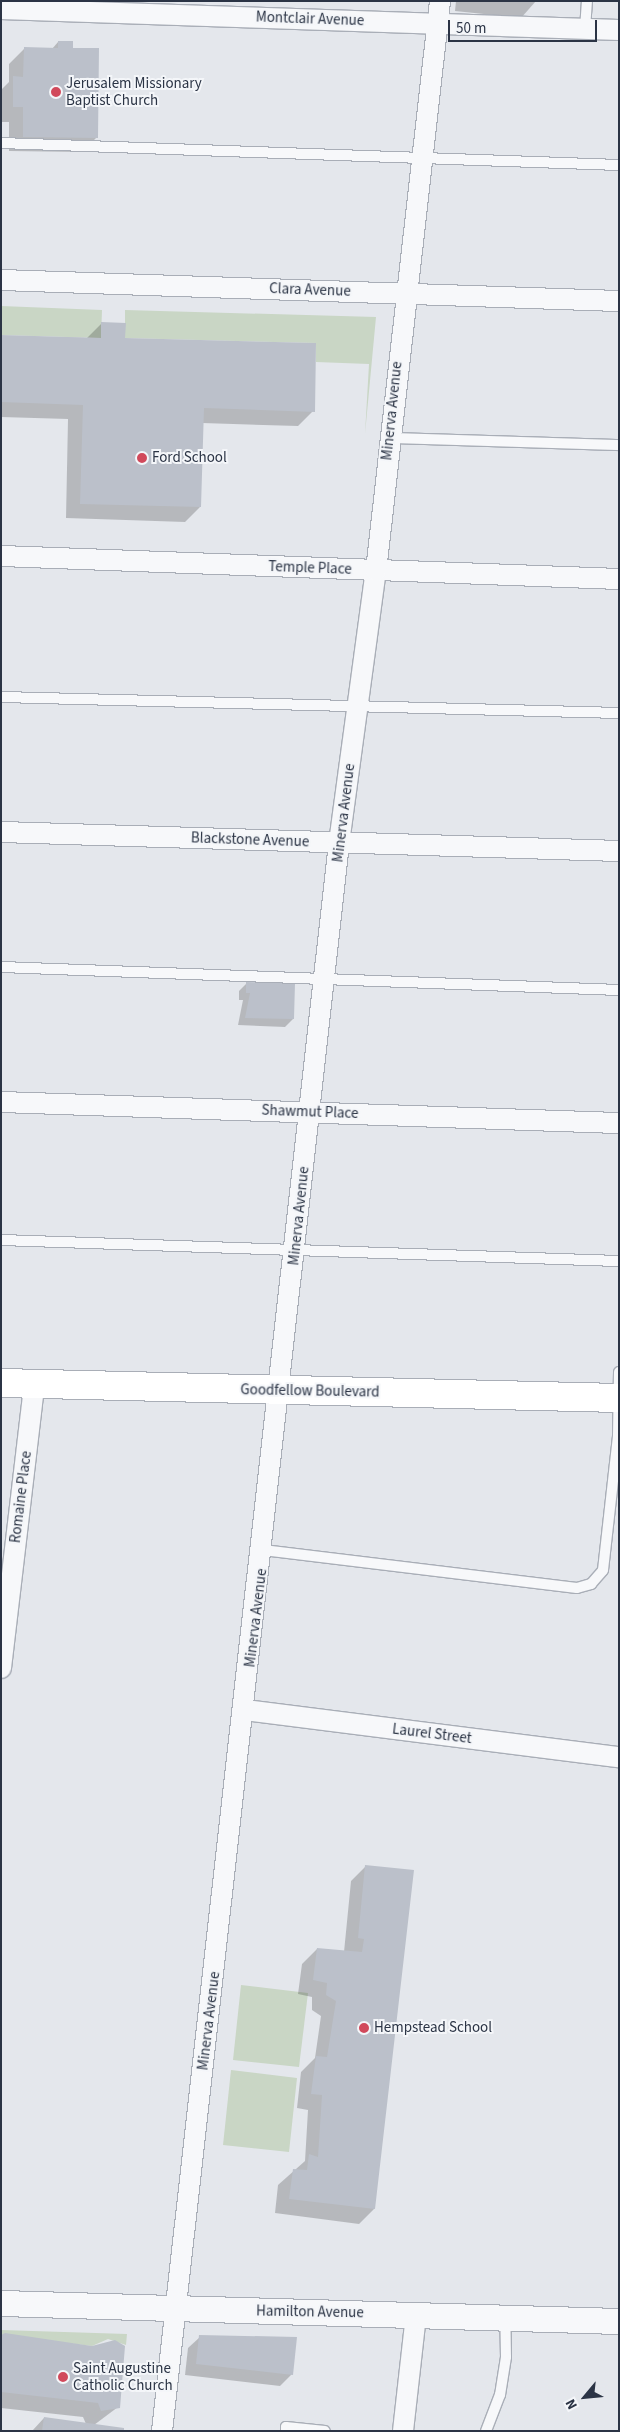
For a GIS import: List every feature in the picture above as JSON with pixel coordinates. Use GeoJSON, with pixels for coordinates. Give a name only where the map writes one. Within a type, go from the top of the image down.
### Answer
{"type":"FeatureCollection","features":[{"type":"Feature","properties":{"kind":"main road","name":"Goodfellow Boulevard"},"geometry":{"type":"LineString","coordinates":[[1,1383],[618,1398]]}},
{"type":"Feature","properties":{"kind":"street","name":"Minerva Avenue"},"geometry":{"type":"LineString","coordinates":[[162,2431],[281,1390],[339,842],[376,571],[405,293],[440,1]]}},
{"type":"Feature","properties":{"kind":"street","name":"Montclair Avenue"},"geometry":{"type":"LineString","coordinates":[[1,9],[619,30]]}},
{"type":"Feature","properties":{"kind":"street","name":"Clara Avenue"},"geometry":{"type":"LineString","coordinates":[[1,280],[619,301]]}},
{"type":"Feature","properties":{"kind":"street","name":"Temple Place"},"geometry":{"type":"LineString","coordinates":[[1,556],[376,571],[619,578]]}},
{"type":"Feature","properties":{"kind":"street","name":"Blackstone Avenue"},"geometry":{"type":"LineString","coordinates":[[1,832],[619,851]]}},
{"type":"Feature","properties":{"kind":"street","name":"Shawmut Place"},"geometry":{"type":"LineString","coordinates":[[1,1102],[619,1123]]}},
{"type":"Feature","properties":{"kind":"street","name":"Romaine Place"},"geometry":{"type":"LineString","coordinates":[[1,1668],[34,1384]]}},
{"type":"Feature","properties":{"kind":"street","name":"Laurel Street"},"geometry":{"type":"LineString","coordinates":[[245,1710],[619,1757]]}},
{"type":"Feature","properties":{"kind":"street","name":"Hamilton Avenue"},"geometry":{"type":"LineString","coordinates":[[1,2303],[619,2321]]}},
{"type":"Feature","properties":{"kind":"street"},"geometry":{"type":"LineString","coordinates":[[403,2431],[416,2315]]}},
{"type":"Feature","properties":{"kind":"lane"},"geometry":{"type":"LineString","coordinates":[[585,29],[587,1]]}},
{"type":"Feature","properties":{"kind":"lane"},"geometry":{"type":"LineString","coordinates":[[1,143],[619,165]]}},
{"type":"Feature","properties":{"kind":"lane"},"geometry":{"type":"LineString","coordinates":[[390,438],[619,445]]}},
{"type":"Feature","properties":{"kind":"lane"},"geometry":{"type":"LineString","coordinates":[[1,696],[619,713]]}},
{"type":"Feature","properties":{"kind":"lane"},"geometry":{"type":"LineString","coordinates":[[1,967],[619,990]]}},
{"type":"Feature","properties":{"kind":"lane"},"geometry":{"type":"LineString","coordinates":[[1,1240],[296,1248],[619,1261]]}},
{"type":"Feature","properties":{"kind":"lane"},"geometry":{"type":"LineString","coordinates":[[263,1550],[578,1588],[591,1584],[603,1570],[619,1372]]}},
{"type":"Feature","properties":{"kind":"lane"},"geometry":{"type":"LineString","coordinates":[[486,2431],[500,2395],[506,2357],[505,2317]]}},
{"type":"Feature","properties":{"kind":"lane"},"geometry":{"type":"LineString","coordinates":[[286,2431],[286,2427],[325,2431]]}},
{"type":"Feature","properties":{"kind":"green space"},"geometry":{"type":"Polygon","coordinates":[[[1,306],[102,310],[101,338],[1,335],[1,306]]]}},
{"type":"Feature","properties":{"kind":"green space"},"geometry":{"type":"Polygon","coordinates":[[[125,310],[376,317],[365,434],[369,364],[316,362],[316,343],[125,338],[125,310]]]}},
{"type":"Feature","properties":{"kind":"green space"},"geometry":{"type":"Polygon","coordinates":[[[241,1985],[308,1993],[299,2067],[233,2060],[241,1985]]]}},
{"type":"Feature","properties":{"kind":"green space"},"geometry":{"type":"Polygon","coordinates":[[[231,2070],[297,2078],[289,2152],[223,2145],[231,2070]]]}},
{"type":"Feature","properties":{"kind":"green space"},"geometry":{"type":"Polygon","coordinates":[[[1,2330],[127,2334],[126,2345],[108,2339],[92,2346],[1,2335],[1,2330]]]}},
{"type":"Feature","properties":{"kind":"building","name":"Jerusalem Missionary Baptist Church"},"geometry":{"type":"Polygon","coordinates":[[[58,41],[73,41],[73,48],[99,48],[98,138],[23,137],[23,107],[13,107],[13,76],[23,77],[24,47],[58,48],[58,41]]]}},
{"type":"Feature","properties":{"kind":"building","name":"Ford School"},"geometry":{"type":"Polygon","coordinates":[[[101,322],[126,323],[125,338],[316,343],[315,412],[204,408],[201,507],[80,504],[83,405],[1,402],[1,335],[101,338],[101,322]]]}},
{"type":"Feature","properties":{"kind":"building"},"geometry":{"type":"Polygon","coordinates":[[[246,982],[295,983],[294,1019],[245,1018],[250,993],[246,993],[246,982]]]}},
{"type":"Feature","properties":{"kind":"building","name":"Hempstead School"},"geometry":{"type":"Polygon","coordinates":[[[365,1865],[414,1870],[375,2209],[289,2199],[293,2169],[307,2170],[309,2154],[318,2157],[322,2095],[311,2094],[316,2056],[327,2057],[336,2001],[326,1995],[327,1983],[313,1980],[317,1948],[362,1952],[364,1939],[358,1938],[365,1865]]]}},
{"type":"Feature","properties":{"kind":"building","name":"Saint Augustine Catholic Church"},"geometry":{"type":"Polygon","coordinates":[[[5,2333],[92,2346],[115,2340],[125,2346],[120,2408],[101,2411],[98,2403],[1,2392],[1,2335],[5,2333]]]}},
{"type":"Feature","properties":{"kind":"building"},"geometry":{"type":"Polygon","coordinates":[[[199,2335],[297,2337],[293,2375],[196,2364],[199,2335]]]}},
{"type":"Feature","properties":{"kind":"building"},"geometry":{"type":"Polygon","coordinates":[[[44,2417],[124,2428],[124,2431],[42,2431],[44,2417]]]}},
{"type":"Feature","properties":{"kind":"place","name":"Jerusalem Missionary Baptist Church"},"geometry":{"type":"Point","coordinates":[56,92]}},
{"type":"Feature","properties":{"kind":"place","name":"Ford School"},"geometry":{"type":"Point","coordinates":[142,458]}},
{"type":"Feature","properties":{"kind":"place","name":"Hempstead School"},"geometry":{"type":"Point","coordinates":[364,2028]}},
{"type":"Feature","properties":{"kind":"place","name":"Saint Augustine Catholic Church"},"geometry":{"type":"Point","coordinates":[63,2377]}}]}
